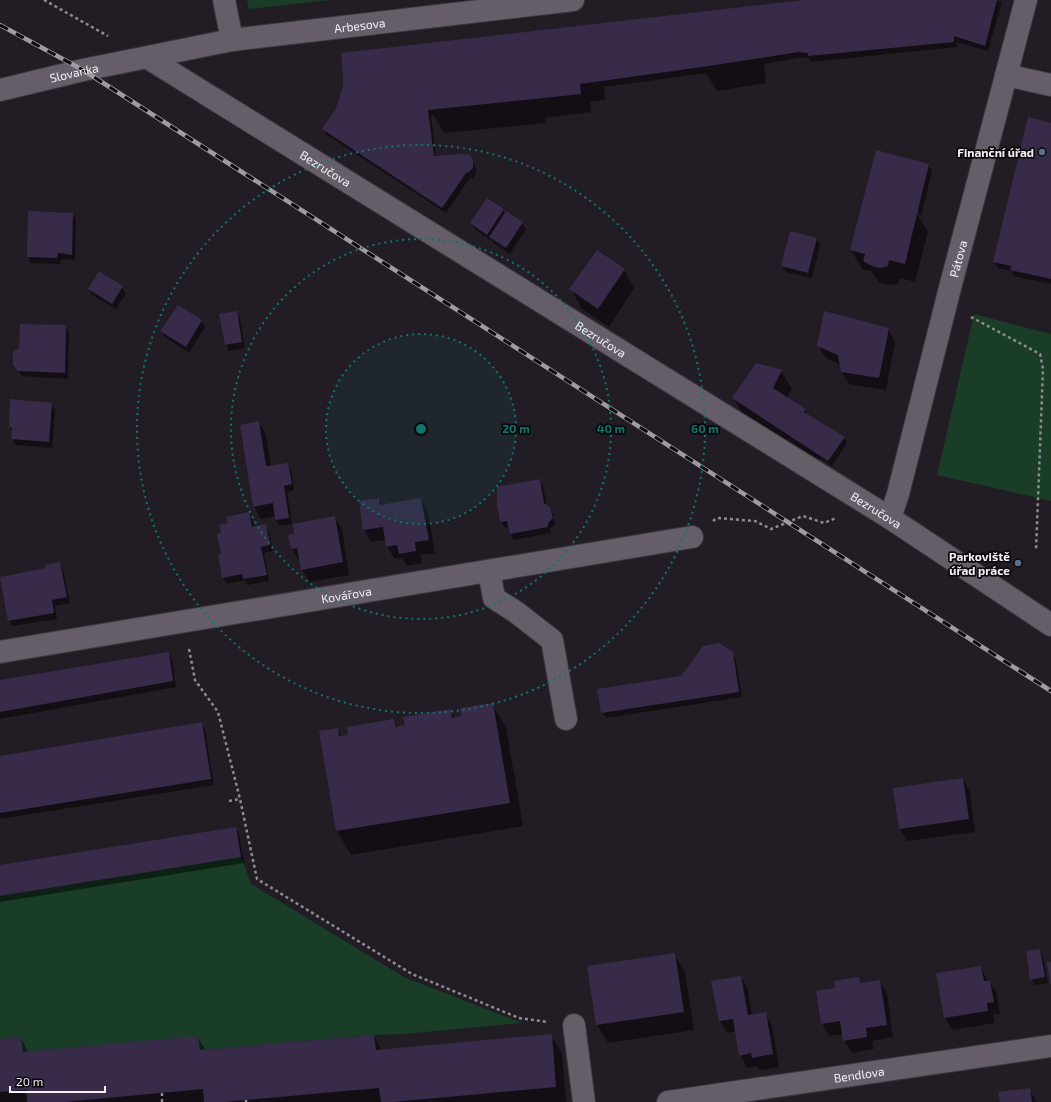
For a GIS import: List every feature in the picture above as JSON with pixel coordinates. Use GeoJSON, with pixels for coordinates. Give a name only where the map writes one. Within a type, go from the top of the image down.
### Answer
{"type":"FeatureCollection","features":[{"type":"Feature","properties":{"kind":"street"},"geometry":{"type":"LineString","coordinates":[[224,0],[232,40]]}},
{"type":"Feature","properties":{"kind":"street","name":"Arbesova"},"geometry":{"type":"LineString","coordinates":[[148,58],[232,40],[573,0]]}},
{"type":"Feature","properties":{"kind":"street","name":"Pátova"},"geometry":{"type":"LineString","coordinates":[[890,518],[898,494],[951,284],[1026,0]]}},
{"type":"Feature","properties":{"kind":"street","name":"Slovanka"},"geometry":{"type":"LineString","coordinates":[[0,90],[83,70],[148,58]]}},
{"type":"Feature","properties":{"kind":"street","name":"Bezručova"},"geometry":{"type":"LineString","coordinates":[[148,58],[890,518],[1051,625]]}},
{"type":"Feature","properties":{"kind":"street"},"geometry":{"type":"LineString","coordinates":[[1006,76],[1051,85]]}},
{"type":"Feature","properties":{"kind":"street","name":"Kovářova"},"geometry":{"type":"LineString","coordinates":[[0,652],[692,538]]}},
{"type":"Feature","properties":{"kind":"street"},"geometry":{"type":"LineString","coordinates":[[489,571],[494,598],[516,612],[552,640],[566,719]]}},
{"type":"Feature","properties":{"kind":"street"},"geometry":{"type":"LineString","coordinates":[[574,1025],[584,1102]]}},
{"type":"Feature","properties":{"kind":"street","name":"Bendlova"},"geometry":{"type":"LineString","coordinates":[[668,1102],[1051,1046]]}},
{"type":"Feature","properties":{"kind":"path"},"geometry":{"type":"LineString","coordinates":[[44,0],[148,58]]}},
{"type":"Feature","properties":{"kind":"path"},"geometry":{"type":"LineString","coordinates":[[964,313],[1040,354],[1043,369],[1036,551]]}},
{"type":"Feature","properties":{"kind":"path"},"geometry":{"type":"LineString","coordinates":[[692,538],[716,518],[755,521],[771,529],[803,516],[824,523],[867,504]]}},
{"type":"Feature","properties":{"kind":"path"},"geometry":{"type":"LineString","coordinates":[[184,621],[195,680],[218,712],[240,799],[257,879],[412,974],[519,1018],[574,1025]]}},
{"type":"Feature","properties":{"kind":"path"},"geometry":{"type":"LineString","coordinates":[[229,801],[240,799]]}},
{"type":"Feature","properties":{"kind":"path"},"geometry":{"type":"LineString","coordinates":[[162,1093],[162,1102]]}},
{"type":"Feature","properties":{"kind":"green space"},"geometry":{"type":"Polygon","coordinates":[[[247,0],[330,0],[249,9],[247,0]]]}},
{"type":"Feature","properties":{"kind":"green space"},"geometry":{"type":"Polygon","coordinates":[[[974,314],[1051,334],[1051,501],[937,475],[974,314]]]}},
{"type":"Feature","properties":{"kind":"green space"},"geometry":{"type":"Polygon","coordinates":[[[241,857],[251,884],[404,977],[522,1023],[200,1050],[198,1037],[23,1052],[21,1037],[0,1039],[0,896],[241,857]]]}},
{"type":"Feature","properties":{"kind":"building"},"geometry":{"type":"Polygon","coordinates":[[[804,0],[997,0],[985,46],[954,36],[954,42],[808,56],[808,53],[799,52],[580,84],[581,94],[428,110],[434,156],[464,154],[470,155],[473,160],[473,168],[466,173],[442,208],[322,129],[336,108],[343,86],[341,53],[804,0]]]}},
{"type":"Feature","properties":{"kind":"building"},"geometry":{"type":"Polygon","coordinates":[[[1028,117],[1051,123],[1051,279],[1010,270],[1011,266],[993,262],[1028,117]]]}},
{"type":"Feature","properties":{"kind":"building"},"geometry":{"type":"Polygon","coordinates":[[[876,150],[929,164],[905,264],[889,260],[888,266],[880,268],[865,262],[863,260],[865,254],[850,250],[876,150]]]}},
{"type":"Feature","properties":{"kind":"building"},"geometry":{"type":"Polygon","coordinates":[[[487,198],[504,209],[487,235],[470,223],[487,198]]]}},
{"type":"Feature","properties":{"kind":"building"},"geometry":{"type":"Polygon","coordinates":[[[28,211],[73,213],[72,255],[58,253],[57,258],[27,257],[28,211]]]}},
{"type":"Feature","properties":{"kind":"building"},"geometry":{"type":"Polygon","coordinates":[[[506,211],[523,222],[506,248],[489,237],[506,211]]]}},
{"type":"Feature","properties":{"kind":"building"},"geometry":{"type":"Polygon","coordinates":[[[790,231],[817,238],[808,273],[781,266],[790,231]]]}},
{"type":"Feature","properties":{"kind":"building"},"geometry":{"type":"Polygon","coordinates":[[[597,250],[625,269],[598,309],[569,289],[597,250]]]}},
{"type":"Feature","properties":{"kind":"building"},"geometry":{"type":"Polygon","coordinates":[[[99,271],[123,286],[112,304],[88,289],[99,271]]]}},
{"type":"Feature","properties":{"kind":"building"},"geometry":{"type":"Polygon","coordinates":[[[178,305],[202,320],[186,347],[160,331],[178,305]]]}},
{"type":"Feature","properties":{"kind":"building"},"geometry":{"type":"Polygon","coordinates":[[[237,311],[242,342],[225,345],[219,314],[237,311]]]}},
{"type":"Feature","properties":{"kind":"building"},"geometry":{"type":"Polygon","coordinates":[[[824,311],[889,328],[879,378],[841,372],[838,355],[817,346],[824,311]]]}},
{"type":"Feature","properties":{"kind":"building"},"geometry":{"type":"Polygon","coordinates":[[[20,324],[66,325],[65,373],[18,371],[13,365],[13,352],[19,348],[20,324]]]}},
{"type":"Feature","properties":{"kind":"building"},"geometry":{"type":"Polygon","coordinates":[[[756,363],[782,370],[773,388],[806,409],[804,412],[845,437],[828,461],[732,398],[756,363]]]}},
{"type":"Feature","properties":{"kind":"building"},"geometry":{"type":"Polygon","coordinates":[[[10,399],[52,403],[49,442],[11,439],[12,427],[9,428],[10,399]]]}},
{"type":"Feature","properties":{"kind":"building"},"geometry":{"type":"Polygon","coordinates":[[[259,421],[266,466],[288,463],[292,484],[284,486],[289,518],[275,520],[273,503],[253,507],[240,425],[259,421]]]}},
{"type":"Feature","properties":{"kind":"building"},"geometry":{"type":"Polygon","coordinates":[[[540,479],[544,503],[550,507],[553,518],[548,523],[548,527],[510,534],[507,521],[500,522],[497,504],[497,487],[540,479]]]}},
{"type":"Feature","properties":{"kind":"building"},"geometry":{"type":"Polygon","coordinates":[[[379,498],[380,505],[421,498],[429,540],[415,542],[416,551],[399,554],[397,545],[386,547],[383,527],[363,530],[359,501],[379,498]]]}},
{"type":"Feature","properties":{"kind":"building"},"geometry":{"type":"Polygon","coordinates":[[[249,512],[252,527],[266,524],[270,545],[261,547],[267,575],[243,579],[242,574],[222,578],[218,555],[221,554],[217,534],[221,533],[219,525],[228,523],[226,517],[249,512]]]}},
{"type":"Feature","properties":{"kind":"building"},"geometry":{"type":"Polygon","coordinates":[[[335,516],[343,562],[301,570],[297,548],[291,549],[288,535],[294,534],[293,524],[335,516]]]}},
{"type":"Feature","properties":{"kind":"building"},"geometry":{"type":"Polygon","coordinates":[[[60,562],[67,597],[52,600],[54,613],[8,621],[0,577],[46,568],[45,565],[60,562]]]}},
{"type":"Feature","properties":{"kind":"building"},"geometry":{"type":"Polygon","coordinates":[[[719,643],[733,652],[739,692],[601,713],[597,689],[681,676],[703,646],[719,643]]]}},
{"type":"Feature","properties":{"kind":"building"},"geometry":{"type":"Polygon","coordinates":[[[169,652],[173,681],[0,712],[0,680],[169,652]]]}},
{"type":"Feature","properties":{"kind":"building"},"geometry":{"type":"Polygon","coordinates":[[[493,703],[510,803],[336,831],[319,731],[338,728],[339,736],[348,735],[347,727],[394,719],[396,727],[405,725],[403,717],[451,709],[452,718],[461,716],[460,708],[493,703]]]}},
{"type":"Feature","properties":{"kind":"building"},"geometry":{"type":"Polygon","coordinates":[[[202,722],[211,779],[0,813],[0,756],[202,722]]]}},
{"type":"Feature","properties":{"kind":"building"},"geometry":{"type":"Polygon","coordinates":[[[963,778],[969,819],[899,829],[893,788],[963,778]]]}},
{"type":"Feature","properties":{"kind":"building"},"geometry":{"type":"Polygon","coordinates":[[[236,827],[241,857],[0,896],[0,865],[236,827]]]}},
{"type":"Feature","properties":{"kind":"building"},"geometry":{"type":"Polygon","coordinates":[[[1040,949],[1045,977],[1030,980],[1026,951],[1040,949]]]}},
{"type":"Feature","properties":{"kind":"building"},"geometry":{"type":"Polygon","coordinates":[[[675,953],[684,1012],[596,1025],[587,966],[675,953]]]}},
{"type":"Feature","properties":{"kind":"building"},"geometry":{"type":"Polygon","coordinates":[[[1047,962],[1051,962],[1051,984],[1050,984],[1047,962]]]}},
{"type":"Feature","properties":{"kind":"building"},"geometry":{"type":"Polygon","coordinates":[[[981,966],[984,981],[990,981],[994,1002],[987,1003],[988,1011],[944,1018],[936,973],[981,966]]]}},
{"type":"Feature","properties":{"kind":"building"},"geometry":{"type":"Polygon","coordinates":[[[741,976],[748,1015],[766,1012],[773,1054],[752,1058],[751,1053],[739,1056],[733,1019],[719,1021],[711,981],[741,976]]]}},
{"type":"Feature","properties":{"kind":"building"},"geometry":{"type":"Polygon","coordinates":[[[859,977],[860,983],[880,980],[887,1025],[866,1028],[867,1037],[843,1041],[840,1021],[821,1024],[816,991],[835,988],[834,981],[859,977]]]}},
{"type":"Feature","properties":{"kind":"building"},"geometry":{"type":"Polygon","coordinates":[[[552,1034],[556,1087],[393,1102],[381,1102],[379,1088],[224,1102],[204,1102],[203,1089],[64,1102],[27,1102],[26,1090],[0,1092],[0,1039],[21,1037],[23,1052],[198,1036],[200,1050],[374,1035],[376,1050],[552,1034]]]}},
{"type":"Feature","properties":{"kind":"building"},"geometry":{"type":"Polygon","coordinates":[[[1030,1088],[1032,1102],[1000,1102],[998,1092],[1030,1088]]]}},
{"type":"Feature","properties":{"kind":"railway"},"geometry":{"type":"LineString","coordinates":[[0,25],[83,70],[1051,691]]}},
{"type":"Feature","properties":{"kind":"place","name":"Finanční úřad"},"geometry":{"type":"Point","coordinates":[1042,152]}},
{"type":"Feature","properties":{"kind":"place","name":"Parkoviště úřad práce"},"geometry":{"type":"Point","coordinates":[1018,563]}}]}
